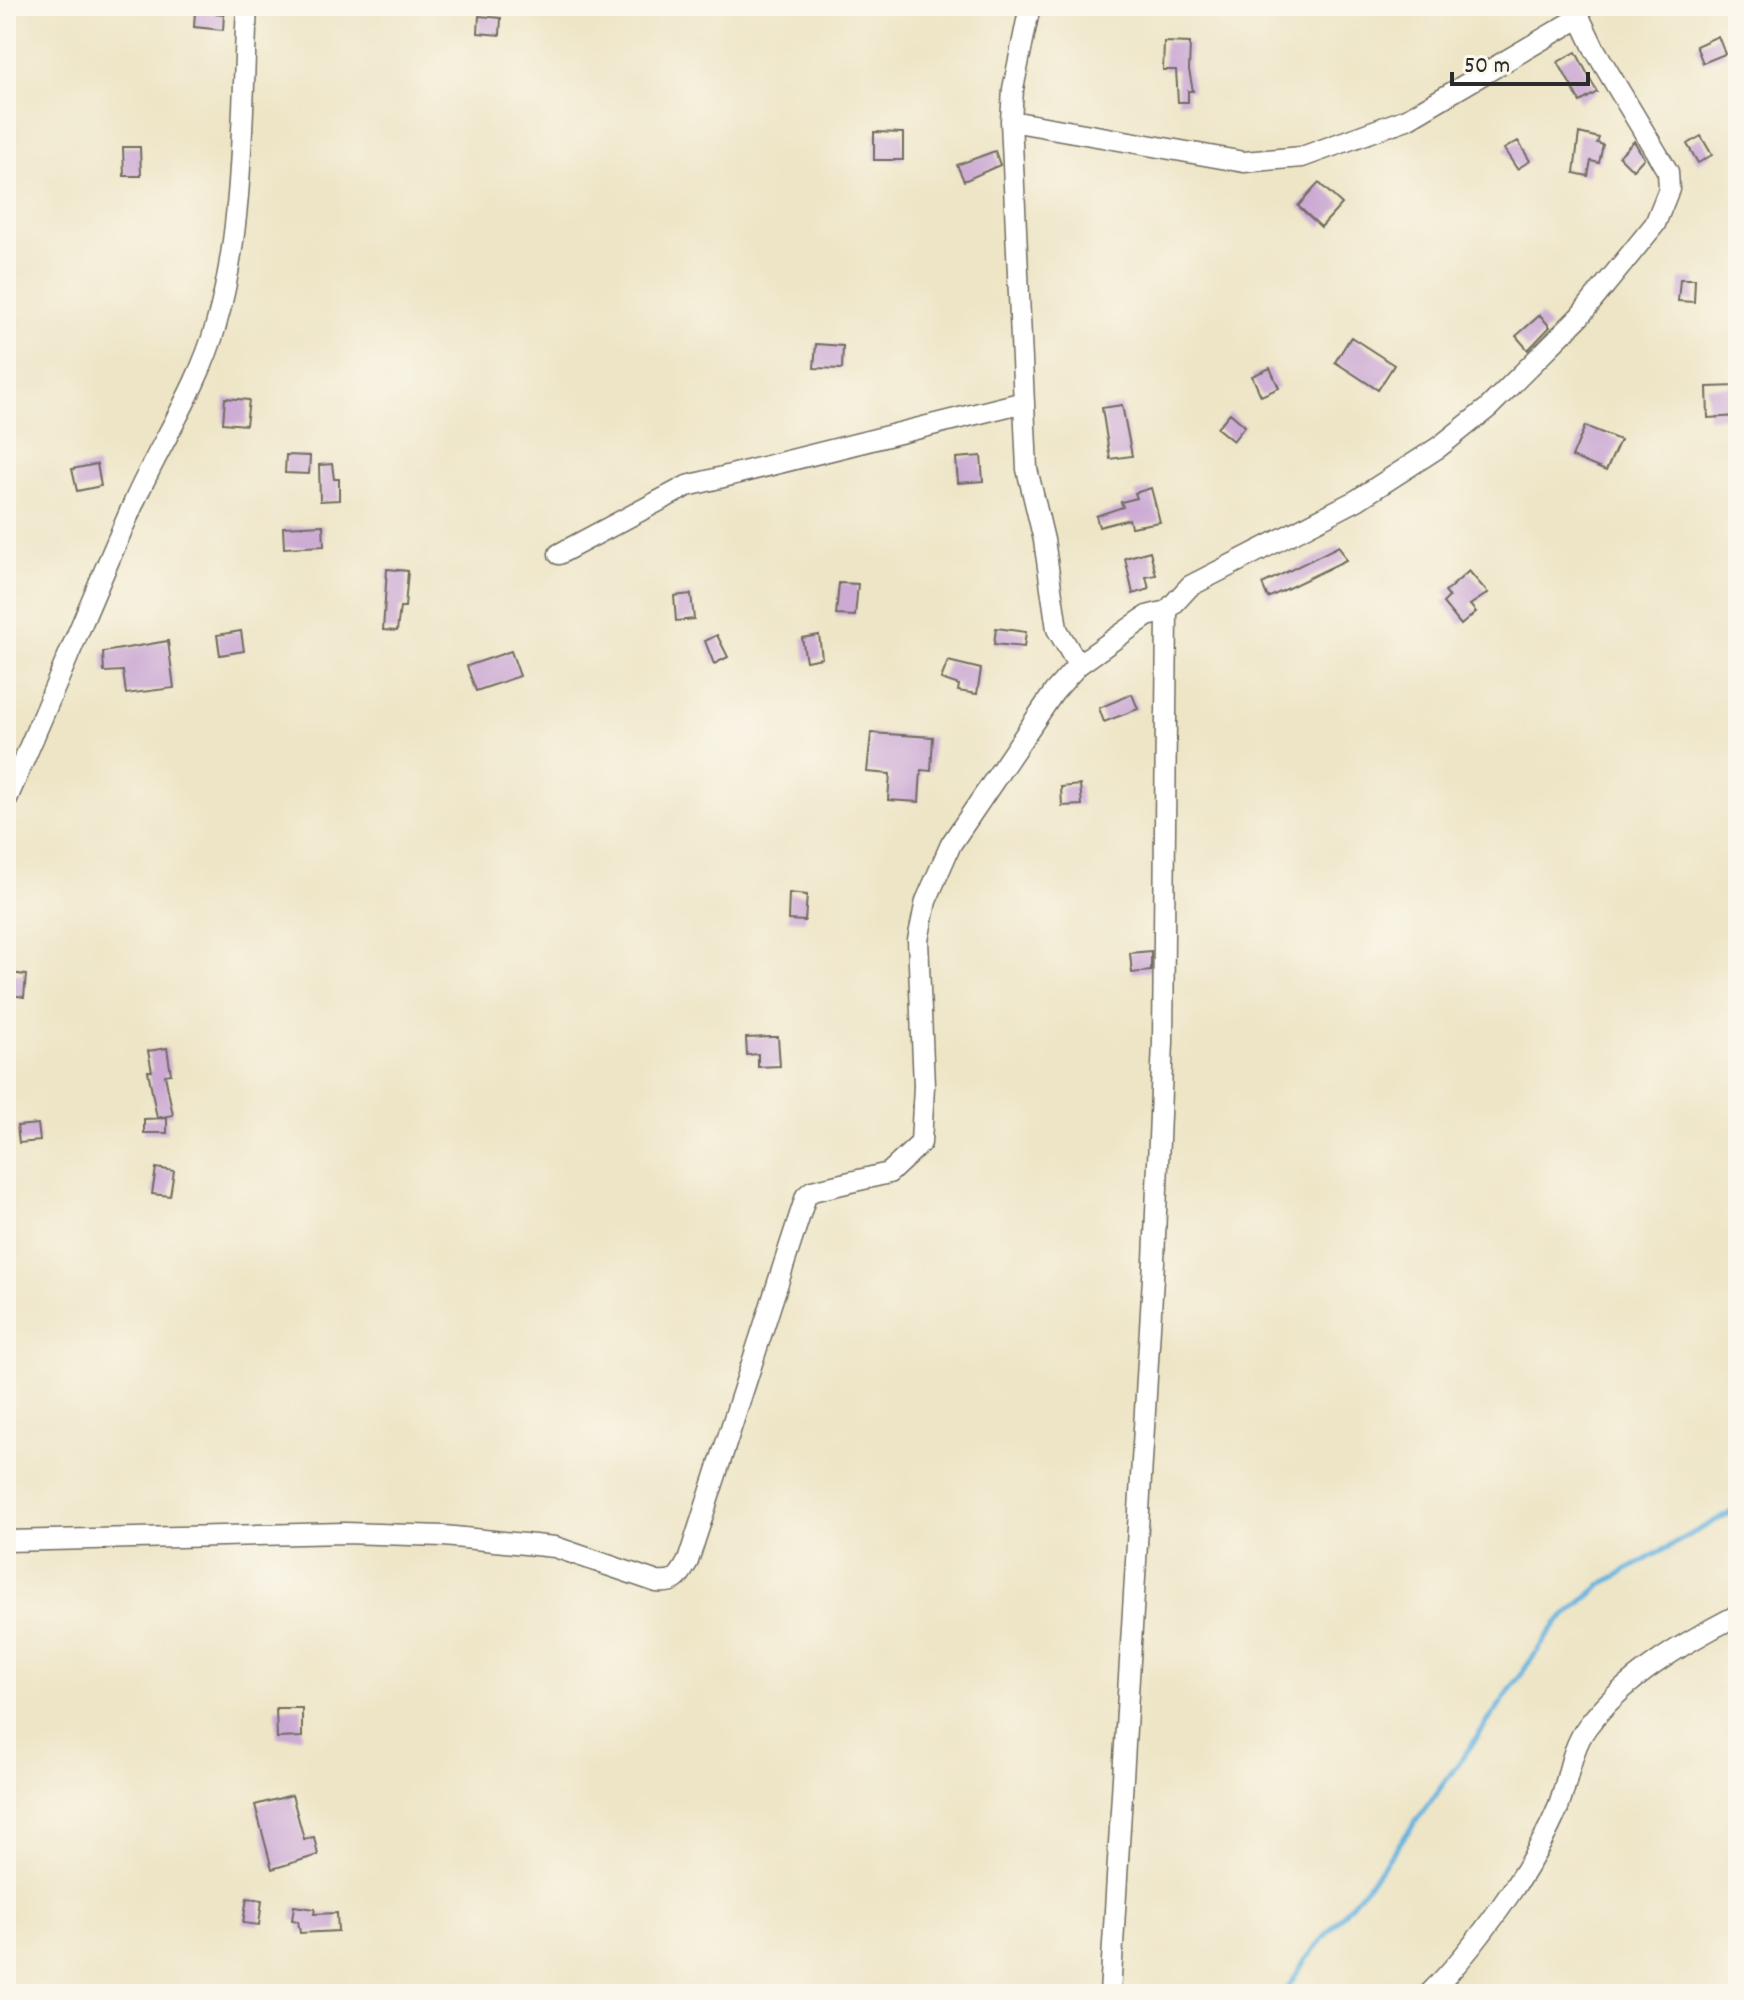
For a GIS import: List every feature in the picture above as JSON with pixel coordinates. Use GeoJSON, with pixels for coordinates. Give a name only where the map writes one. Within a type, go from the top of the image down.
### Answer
{"type":"FeatureCollection","features":[{"type":"Feature","properties":{"kind":"street"},"geometry":{"type":"LineString","coordinates":[[6,801],[85,623],[135,500],[200,367],[216,325],[241,156],[247,6]]}},
{"type":"Feature","properties":{"kind":"street"},"geometry":{"type":"LineString","coordinates":[[1030,6],[1013,89],[1011,121],[1027,469],[1044,540],[1057,629],[1078,665]]}},
{"type":"Feature","properties":{"kind":"street"},"geometry":{"type":"LineString","coordinates":[[6,1541],[345,1533],[444,1536],[555,1547],[657,1582],[670,1583],[678,1579],[688,1561],[806,1196],[812,1191],[889,1173],[921,1143],[924,1086],[918,940],[926,901],[951,844],[1054,692],[1078,665],[1147,616],[1167,611],[1190,586],[1357,500],[1439,447],[1488,408],[1580,316],[1655,224],[1669,189],[1668,172],[1576,12],[1407,119],[1302,157],[1244,162],[1011,121]]}},
{"type":"Feature","properties":{"kind":"street"},"geometry":{"type":"LineString","coordinates":[[559,554],[687,486],[1024,402]]}},
{"type":"Feature","properties":{"kind":"street"},"geometry":{"type":"LineString","coordinates":[[1110,1994],[1154,1261],[1163,1042],[1167,611]]}},
{"type":"Feature","properties":{"kind":"street"},"geometry":{"type":"LineString","coordinates":[[1429,1994],[1456,1967],[1538,1846],[1558,1808],[1584,1730],[1622,1687],[1738,1615]]}},
{"type":"Feature","properties":{"kind":"building"},"geometry":{"type":"Polygon","coordinates":[[[195,11],[224,14],[223,30],[194,27],[195,11]]]}},
{"type":"Feature","properties":{"kind":"building"},"geometry":{"type":"Polygon","coordinates":[[[479,16],[501,18],[500,35],[478,33],[479,16]]]}},
{"type":"Feature","properties":{"kind":"building"},"geometry":{"type":"Polygon","coordinates":[[[1718,36],[1725,54],[1703,63],[1696,46],[1718,36]]]}},
{"type":"Feature","properties":{"kind":"building"},"geometry":{"type":"Polygon","coordinates":[[[1164,42],[1190,43],[1189,70],[1193,91],[1188,91],[1188,102],[1178,102],[1176,70],[1163,70],[1164,42]]]}},
{"type":"Feature","properties":{"kind":"building"},"geometry":{"type":"Polygon","coordinates":[[[1576,52],[1597,92],[1580,102],[1558,62],[1576,52]]]}},
{"type":"Feature","properties":{"kind":"building"},"geometry":{"type":"Polygon","coordinates":[[[874,132],[903,133],[903,160],[874,160],[874,132]]]}},
{"type":"Feature","properties":{"kind":"building"},"geometry":{"type":"Polygon","coordinates":[[[1579,133],[1599,138],[1597,143],[1603,145],[1599,163],[1591,161],[1588,176],[1574,173],[1579,133]]]}},
{"type":"Feature","properties":{"kind":"building"},"geometry":{"type":"Polygon","coordinates":[[[1701,136],[1712,155],[1698,163],[1687,144],[1701,136]]]}},
{"type":"Feature","properties":{"kind":"building"},"geometry":{"type":"Polygon","coordinates":[[[1518,141],[1530,161],[1517,169],[1504,149],[1518,141]]]}},
{"type":"Feature","properties":{"kind":"building"},"geometry":{"type":"Polygon","coordinates":[[[1634,141],[1644,158],[1633,170],[1619,156],[1634,141]]]}},
{"type":"Feature","properties":{"kind":"building"},"geometry":{"type":"Polygon","coordinates":[[[123,147],[140,147],[141,176],[124,176],[123,147]]]}},
{"type":"Feature","properties":{"kind":"building"},"geometry":{"type":"Polygon","coordinates":[[[995,151],[1000,165],[964,181],[957,165],[995,151]]]}},
{"type":"Feature","properties":{"kind":"building"},"geometry":{"type":"Polygon","coordinates":[[[1319,183],[1342,204],[1321,227],[1298,206],[1319,183]]]}},
{"type":"Feature","properties":{"kind":"building"},"geometry":{"type":"Polygon","coordinates":[[[1680,279],[1695,279],[1694,302],[1678,301],[1680,279]]]}},
{"type":"Feature","properties":{"kind":"building"},"geometry":{"type":"Polygon","coordinates":[[[1540,315],[1550,327],[1528,350],[1516,336],[1540,315]]]}},
{"type":"Feature","properties":{"kind":"building"},"geometry":{"type":"Polygon","coordinates":[[[1351,337],[1394,365],[1378,390],[1335,362],[1351,337]]]}},
{"type":"Feature","properties":{"kind":"building"},"geometry":{"type":"Polygon","coordinates":[[[816,344],[843,346],[842,369],[814,368],[816,344]]]}},
{"type":"Feature","properties":{"kind":"building"},"geometry":{"type":"Polygon","coordinates":[[[1270,368],[1279,388],[1261,396],[1252,376],[1270,368]]]}},
{"type":"Feature","properties":{"kind":"building"},"geometry":{"type":"Polygon","coordinates":[[[1738,386],[1738,416],[1708,418],[1707,387],[1738,386]]]}},
{"type":"Feature","properties":{"kind":"building"},"geometry":{"type":"Polygon","coordinates":[[[225,398],[249,400],[246,425],[223,423],[225,398]]]}},
{"type":"Feature","properties":{"kind":"building"},"geometry":{"type":"Polygon","coordinates":[[[1122,405],[1132,456],[1110,459],[1102,408],[1122,405]]]}},
{"type":"Feature","properties":{"kind":"building"},"geometry":{"type":"Polygon","coordinates":[[[1230,413],[1245,426],[1233,441],[1217,428],[1230,413]]]}},
{"type":"Feature","properties":{"kind":"building"},"geometry":{"type":"Polygon","coordinates":[[[1585,426],[1620,440],[1606,471],[1572,457],[1585,426]]]}},
{"type":"Feature","properties":{"kind":"building"},"geometry":{"type":"Polygon","coordinates":[[[286,455],[310,456],[309,474],[285,473],[286,455]]]}},
{"type":"Feature","properties":{"kind":"building"},"geometry":{"type":"Polygon","coordinates":[[[981,456],[983,481],[958,483],[956,458],[981,456]]]}},
{"type":"Feature","properties":{"kind":"building"},"geometry":{"type":"Polygon","coordinates":[[[97,464],[101,486],[77,491],[72,469],[97,464]]]}},
{"type":"Feature","properties":{"kind":"building"},"geometry":{"type":"Polygon","coordinates":[[[332,464],[334,479],[339,479],[339,500],[320,501],[319,465],[332,464]]]}},
{"type":"Feature","properties":{"kind":"building"},"geometry":{"type":"Polygon","coordinates":[[[1151,488],[1160,522],[1131,527],[1129,519],[1099,527],[1096,516],[1123,507],[1121,502],[1137,498],[1135,493],[1151,488]]]}},
{"type":"Feature","properties":{"kind":"building"},"geometry":{"type":"Polygon","coordinates":[[[323,525],[324,546],[284,548],[283,527],[323,525]]]}},
{"type":"Feature","properties":{"kind":"building"},"geometry":{"type":"Polygon","coordinates":[[[1339,546],[1346,560],[1268,598],[1262,584],[1339,546]]]}},
{"type":"Feature","properties":{"kind":"building"},"geometry":{"type":"Polygon","coordinates":[[[1150,551],[1156,575],[1146,577],[1149,589],[1133,594],[1125,558],[1150,551]]]}},
{"type":"Feature","properties":{"kind":"building"},"geometry":{"type":"Polygon","coordinates":[[[387,569],[408,571],[405,607],[400,607],[397,631],[383,630],[387,569]]]}},
{"type":"Feature","properties":{"kind":"building"},"geometry":{"type":"Polygon","coordinates":[[[1469,571],[1488,593],[1470,605],[1476,612],[1461,625],[1443,603],[1449,597],[1445,592],[1469,571]]]}},
{"type":"Feature","properties":{"kind":"building"},"geometry":{"type":"Polygon","coordinates":[[[839,583],[858,584],[855,616],[836,615],[839,583]]]}},
{"type":"Feature","properties":{"kind":"building"},"geometry":{"type":"Polygon","coordinates":[[[691,594],[694,619],[676,621],[674,596],[691,594]]]}},
{"type":"Feature","properties":{"kind":"building"},"geometry":{"type":"Polygon","coordinates":[[[996,628],[1026,632],[1024,647],[994,644],[996,628]]]}},
{"type":"Feature","properties":{"kind":"building"},"geometry":{"type":"Polygon","coordinates":[[[241,631],[244,651],[220,655],[217,635],[241,631]]]}},
{"type":"Feature","properties":{"kind":"building"},"geometry":{"type":"Polygon","coordinates":[[[717,635],[728,657],[714,664],[705,641],[717,635]]]}},
{"type":"Feature","properties":{"kind":"building"},"geometry":{"type":"Polygon","coordinates":[[[819,635],[822,658],[806,661],[802,638],[819,635]]]}},
{"type":"Feature","properties":{"kind":"building"},"geometry":{"type":"Polygon","coordinates":[[[168,641],[174,688],[126,694],[123,671],[104,672],[103,652],[168,641]]]}},
{"type":"Feature","properties":{"kind":"building"},"geometry":{"type":"Polygon","coordinates":[[[511,651],[520,676],[476,691],[467,666],[511,651]]]}},
{"type":"Feature","properties":{"kind":"building"},"geometry":{"type":"Polygon","coordinates":[[[948,661],[981,669],[977,694],[958,691],[959,685],[941,679],[948,661]]]}},
{"type":"Feature","properties":{"kind":"building"},"geometry":{"type":"Polygon","coordinates":[[[1132,694],[1138,709],[1104,722],[1099,708],[1132,694]]]}},
{"type":"Feature","properties":{"kind":"building"},"geometry":{"type":"Polygon","coordinates":[[[871,733],[933,737],[931,771],[921,770],[919,802],[888,800],[890,774],[867,772],[871,733]]]}},
{"type":"Feature","properties":{"kind":"building"},"geometry":{"type":"Polygon","coordinates":[[[1080,785],[1082,805],[1062,806],[1061,787],[1080,785]]]}},
{"type":"Feature","properties":{"kind":"building"},"geometry":{"type":"Polygon","coordinates":[[[789,893],[807,895],[805,921],[788,920],[789,893]]]}},
{"type":"Feature","properties":{"kind":"building"},"geometry":{"type":"Polygon","coordinates":[[[1151,951],[1151,971],[1132,973],[1130,953],[1151,951]]]}},
{"type":"Feature","properties":{"kind":"building"},"geometry":{"type":"Polygon","coordinates":[[[9,973],[26,975],[24,997],[6,994],[9,973]]]}},
{"type":"Feature","properties":{"kind":"building"},"geometry":{"type":"Polygon","coordinates":[[[778,1037],[780,1066],[758,1067],[758,1054],[747,1055],[746,1038],[778,1037]]]}},
{"type":"Feature","properties":{"kind":"building"},"geometry":{"type":"Polygon","coordinates":[[[167,1048],[171,1074],[165,1075],[173,1115],[157,1118],[148,1071],[152,1071],[148,1051],[167,1048]]]}},
{"type":"Feature","properties":{"kind":"building"},"geometry":{"type":"Polygon","coordinates":[[[167,1118],[167,1133],[144,1133],[144,1119],[167,1118]]]}},
{"type":"Feature","properties":{"kind":"building"},"geometry":{"type":"Polygon","coordinates":[[[38,1124],[40,1141],[19,1143],[17,1126],[38,1124]]]}},
{"type":"Feature","properties":{"kind":"building"},"geometry":{"type":"Polygon","coordinates":[[[156,1168],[174,1171],[170,1196],[152,1194],[156,1168]]]}},
{"type":"Feature","properties":{"kind":"building"},"geometry":{"type":"Polygon","coordinates":[[[276,1708],[302,1708],[302,1737],[277,1738],[276,1708]]]}},
{"type":"Feature","properties":{"kind":"building"},"geometry":{"type":"Polygon","coordinates":[[[292,1795],[304,1839],[314,1837],[318,1855],[272,1869],[255,1805],[292,1795]]]}},
{"type":"Feature","properties":{"kind":"building"},"geometry":{"type":"Polygon","coordinates":[[[247,1898],[262,1900],[259,1925],[243,1923],[247,1898]]]}},
{"type":"Feature","properties":{"kind":"building"},"geometry":{"type":"Polygon","coordinates":[[[294,1906],[315,1909],[314,1914],[337,1913],[338,1931],[300,1933],[298,1921],[292,1920],[294,1906]]]}},
{"type":"Feature","properties":{"kind":"waterway"},"geometry":{"type":"LineString","coordinates":[[1284,1994],[1306,1959],[1383,1866],[1556,1624],[1604,1583],[1738,1508]]}}]}
